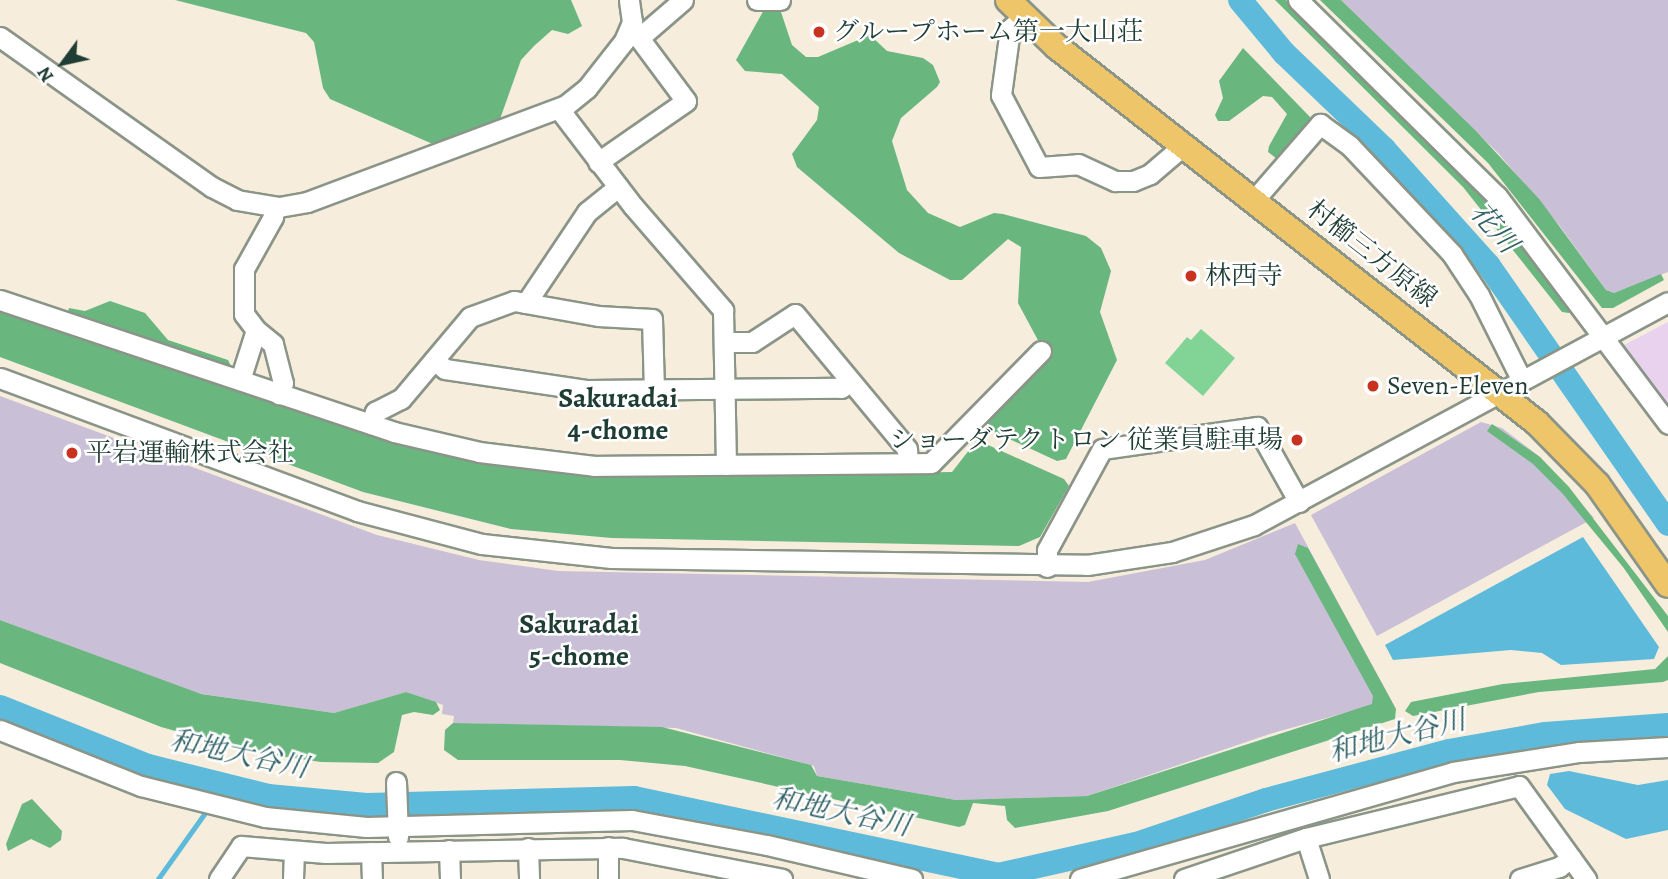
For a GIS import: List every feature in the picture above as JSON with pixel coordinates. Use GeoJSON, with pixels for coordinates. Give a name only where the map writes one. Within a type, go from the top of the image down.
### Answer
{"type":"FeatureCollection","features":[{"type":"Feature","properties":{"kind":"main road","name":"村櫛三方原線"},"geometry":{"type":"LineString","coordinates":[[1015,8],[1184,145],[1500,393],[1578,463],[1668,585]]}},
{"type":"Feature","properties":{"kind":"street"},"geometry":{"type":"LineString","coordinates":[[598,162],[685,101],[634,35],[629,0]]}},
{"type":"Feature","properties":{"kind":"street"},"geometry":{"type":"LineString","coordinates":[[0,37],[218,191],[251,204],[274,207],[307,202],[559,109],[587,88],[634,35],[683,0]]}},
{"type":"Feature","properties":{"kind":"street"},"geometry":{"type":"LineString","coordinates":[[759,0],[780,0]]}},
{"type":"Feature","properties":{"kind":"street"},"geometry":{"type":"LineString","coordinates":[[1298,0],[1483,181],[1536,244],[1668,424]]}},
{"type":"Feature","properties":{"kind":"street"},"geometry":{"type":"LineString","coordinates":[[1015,8],[1001,95],[1039,167],[1078,164],[1115,181],[1133,181],[1150,174],[1184,145]]}},
{"type":"Feature","properties":{"kind":"street"},"geometry":{"type":"LineString","coordinates":[[559,109],[618,187],[723,310],[726,465]]}},
{"type":"Feature","properties":{"kind":"street"},"geometry":{"type":"LineString","coordinates":[[1254,200],[1320,124],[1350,146],[1452,254],[1529,377]]}},
{"type":"Feature","properties":{"kind":"street"},"geometry":{"type":"LineString","coordinates":[[526,303],[587,212],[618,187]]}},
{"type":"Feature","properties":{"kind":"street"},"geometry":{"type":"LineString","coordinates":[[274,207],[274,217],[244,269],[244,314],[256,330],[273,344],[283,383],[279,394]]}},
{"type":"Feature","properties":{"kind":"street"},"geometry":{"type":"LineString","coordinates":[[0,300],[371,424],[451,446],[536,461],[622,467],[931,463],[1041,351]]}},
{"type":"Feature","properties":{"kind":"street"},"geometry":{"type":"LineString","coordinates":[[371,424],[375,412],[401,399],[470,317],[514,301],[598,316],[652,319],[654,390]]}},
{"type":"Feature","properties":{"kind":"street"},"geometry":{"type":"LineString","coordinates":[[0,378],[357,511],[482,544],[611,558],[1047,566],[1116,562],[1172,552],[1227,536],[1299,502],[1668,302]]}},
{"type":"Feature","properties":{"kind":"street"},"geometry":{"type":"LineString","coordinates":[[724,342],[751,342],[795,314],[907,449],[908,463]]}},
{"type":"Feature","properties":{"kind":"street"},"geometry":{"type":"LineString","coordinates":[[240,380],[256,330]]}},
{"type":"Feature","properties":{"kind":"street"},"geometry":{"type":"LineString","coordinates":[[434,360],[445,369],[532,385],[725,390],[841,388],[850,381]]}},
{"type":"Feature","properties":{"kind":"street"},"geometry":{"type":"LineString","coordinates":[[1047,566],[1047,550],[1102,449],[1257,427],[1299,502]]}},
{"type":"Feature","properties":{"kind":"street"},"geometry":{"type":"LineString","coordinates":[[0,730],[141,786],[215,807],[316,824],[632,820],[767,845],[912,879]]}},
{"type":"Feature","properties":{"kind":"street"},"geometry":{"type":"LineString","coordinates":[[1080,879],[1453,772],[1579,752],[1668,747]]}},
{"type":"Feature","properties":{"kind":"street"},"geometry":{"type":"LineString","coordinates":[[396,783],[399,851]]}},
{"type":"Feature","properties":{"kind":"street"},"geometry":{"type":"LineString","coordinates":[[1184,879],[1306,838],[1519,786],[1586,879]]}},
{"type":"Feature","properties":{"kind":"street"},"geometry":{"type":"LineString","coordinates":[[1306,838],[1319,879]]}},
{"type":"Feature","properties":{"kind":"street"},"geometry":{"type":"LineString","coordinates":[[219,879],[241,846],[294,852],[608,847],[689,859],[773,878]]}},
{"type":"Feature","properties":{"kind":"street"},"geometry":{"type":"LineString","coordinates":[[608,847],[608,879]]}},
{"type":"Feature","properties":{"kind":"street"},"geometry":{"type":"LineString","coordinates":[[528,848],[529,879]]}},
{"type":"Feature","properties":{"kind":"street"},"geometry":{"type":"LineString","coordinates":[[449,850],[450,879]]}},
{"type":"Feature","properties":{"kind":"street"},"geometry":{"type":"LineString","coordinates":[[293,879],[294,852]]}},
{"type":"Feature","properties":{"kind":"street"},"geometry":{"type":"LineString","coordinates":[[371,852],[372,879]]}},
{"type":"Feature","properties":{"kind":"street"},"geometry":{"type":"LineString","coordinates":[[1520,879],[1559,867],[1571,858]]}},
{"type":"Feature","properties":{"kind":"street"},"geometry":{"type":"LineString","coordinates":[[687,879],[689,859]]}},
{"type":"Feature","properties":{"kind":"shaded area"},"geometry":{"type":"Polygon","coordinates":[[[1341,0],[1668,0],[1668,272],[1614,293],[1606,290],[1559,225],[1498,153],[1341,0]]]}},
{"type":"Feature","properties":{"kind":"shaded area"},"geometry":{"type":"Polygon","coordinates":[[[1668,322],[1668,414],[1622,353],[1624,345],[1668,322]]]}},
{"type":"Feature","properties":{"kind":"shaded area"},"geometry":{"type":"Polygon","coordinates":[[[0,396],[377,535],[479,560],[558,571],[1088,582],[1205,560],[1295,523],[1391,700],[1273,733],[1087,796],[956,800],[817,776],[814,766],[676,728],[453,723],[454,716],[442,714],[443,705],[406,692],[334,713],[195,693],[0,620],[0,396]]]}},
{"type":"Feature","properties":{"kind":"shaded area"},"geometry":{"type":"Polygon","coordinates":[[[1481,422],[1502,428],[1540,457],[1594,518],[1377,636],[1311,515],[1481,422]]]}},
{"type":"Feature","properties":{"kind":"green space"},"geometry":{"type":"Polygon","coordinates":[[[175,0],[571,0],[582,26],[568,34],[552,30],[521,60],[500,119],[486,129],[435,145],[330,99],[323,88],[314,42],[306,33],[175,0]]]}},
{"type":"Feature","properties":{"kind":"green space"},"geometry":{"type":"Polygon","coordinates":[[[1275,0],[1286,0],[1490,203],[1570,306],[1569,313],[1562,312],[1463,187],[1275,0]]]}},
{"type":"Feature","properties":{"kind":"green space"},"geometry":{"type":"Polygon","coordinates":[[[1320,0],[1341,0],[1476,131],[1540,200],[1606,290],[1614,293],[1661,274],[1664,280],[1613,308],[1602,308],[1488,163],[1320,0]]]}},
{"type":"Feature","properties":{"kind":"green space"},"geometry":{"type":"Polygon","coordinates":[[[765,8],[780,9],[792,45],[806,57],[818,57],[870,35],[887,51],[923,58],[933,65],[940,82],[901,118],[892,141],[907,190],[928,213],[960,227],[994,213],[1003,214],[1086,236],[1101,248],[1111,271],[1100,312],[1117,360],[1066,459],[1057,461],[992,431],[987,422],[1047,357],[1018,303],[1021,247],[1008,239],[962,280],[950,280],[899,253],[797,167],[792,154],[817,120],[819,107],[782,74],[745,71],[736,60],[765,8]]]}},
{"type":"Feature","properties":{"kind":"green space"},"geometry":{"type":"Polygon","coordinates":[[[1243,48],[1310,117],[1310,124],[1277,159],[1268,152],[1269,146],[1287,114],[1272,97],[1263,96],[1229,121],[1218,121],[1215,115],[1223,98],[1219,81],[1243,48]]]}},
{"type":"Feature","properties":{"kind":"green space"},"geometry":{"type":"Polygon","coordinates":[[[110,301],[145,313],[168,340],[228,360],[231,366],[67,315],[69,308],[85,311],[110,301]]]}},
{"type":"Feature","properties":{"kind":"green space"},"geometry":{"type":"Polygon","coordinates":[[[0,311],[392,442],[506,467],[622,477],[952,472],[977,440],[1064,479],[1069,486],[1040,537],[1019,546],[612,538],[511,529],[363,492],[0,357],[0,311]]]}},
{"type":"Feature","properties":{"kind":"green space"},"geometry":{"type":"Polygon","coordinates":[[[1201,329],[1235,358],[1203,396],[1165,363],[1187,337],[1191,340],[1201,329]]]}},
{"type":"Feature","properties":{"kind":"green space"},"geometry":{"type":"Polygon","coordinates":[[[1492,424],[1540,457],[1569,487],[1668,616],[1668,632],[1623,567],[1562,493],[1533,464],[1487,431],[1492,424]]]}},
{"type":"Feature","properties":{"kind":"green space"},"geometry":{"type":"Polygon","coordinates":[[[1298,544],[1308,548],[1396,709],[1395,719],[1108,811],[1015,828],[1007,820],[1005,806],[973,803],[965,825],[959,827],[685,766],[620,760],[458,760],[444,750],[445,730],[453,723],[662,727],[811,765],[817,776],[956,800],[1087,796],[1372,704],[1373,696],[1295,554],[1298,544]]]}},
{"type":"Feature","properties":{"kind":"green space"},"geometry":{"type":"Polygon","coordinates":[[[0,620],[201,694],[334,713],[406,692],[436,702],[440,710],[433,715],[414,712],[402,715],[394,752],[378,763],[321,762],[251,752],[161,727],[0,663],[0,620]]]}},
{"type":"Feature","properties":{"kind":"green space"},"geometry":{"type":"Polygon","coordinates":[[[1668,656],[1668,680],[1663,682],[1539,692],[1413,716],[1405,711],[1411,702],[1503,684],[1655,669],[1668,656]]]}},
{"type":"Feature","properties":{"kind":"green space"},"geometry":{"type":"Polygon","coordinates":[[[32,799],[62,831],[61,840],[50,848],[31,839],[8,851],[6,844],[22,804],[32,799]]]}},
{"type":"Feature","properties":{"kind":"water"},"geometry":{"type":"Polygon","coordinates":[[[1583,537],[1659,647],[1654,659],[1561,665],[1542,653],[1511,650],[1393,660],[1385,645],[1583,537]]]}},
{"type":"Feature","properties":{"kind":"water"},"geometry":{"type":"Polygon","coordinates":[[[1569,771],[1638,785],[1668,780],[1668,830],[1626,839],[1565,809],[1547,785],[1550,774],[1569,771]]]}},
{"type":"Feature","properties":{"kind":"waterway","name":"花川"},"geometry":{"type":"LineString","coordinates":[[1240,0],[1284,53],[1384,149],[1489,266],[1668,524]]}},
{"type":"Feature","properties":{"kind":"waterway","name":"和地大谷川"},"geometry":{"type":"LineString","coordinates":[[0,707],[148,766],[268,796],[367,805],[634,798],[998,875],[1136,844],[1266,800],[1449,751],[1545,734],[1668,725]]}},
{"type":"Feature","properties":{"kind":"waterway"},"geometry":{"type":"LineString","coordinates":[[211,791],[213,785]]}},
{"type":"Feature","properties":{"kind":"waterway"},"geometry":{"type":"LineString","coordinates":[[158,879],[207,810]]}},
{"type":"Feature","properties":{"kind":"place","name":"グループホーム第一大山荘"},"geometry":{"type":"Point","coordinates":[819,32]}},
{"type":"Feature","properties":{"kind":"place","name":"林西寺"},"geometry":{"type":"Point","coordinates":[1191,276]}},
{"type":"Feature","properties":{"kind":"place","name":"Seven-Eleven"},"geometry":{"type":"Point","coordinates":[1373,386]}},
{"type":"Feature","properties":{"kind":"place","name":"ショーダテクトロン 従業員駐車場"},"geometry":{"type":"Point","coordinates":[1297,440]}},
{"type":"Feature","properties":{"kind":"place","name":"平岩運輸株式会社"},"geometry":{"type":"Point","coordinates":[72,453]}},
{"type":"Feature","properties":{"kind":"district","name":"Sakuradai 4-chome"},"geometry":{"type":"Point","coordinates":[618,414]}},
{"type":"Feature","properties":{"kind":"district","name":"Sakuradai 5-chome"},"geometry":{"type":"Point","coordinates":[579,640]}}]}
